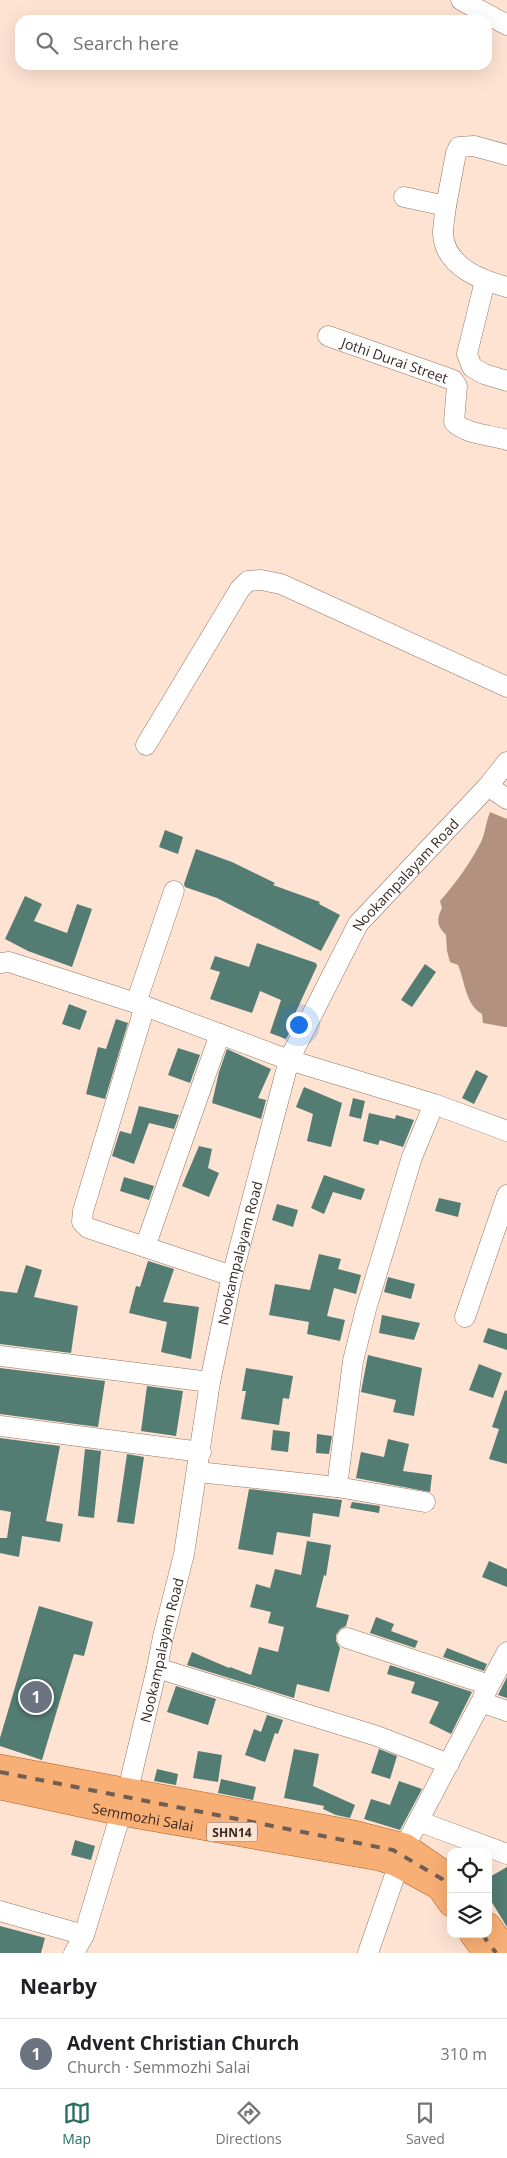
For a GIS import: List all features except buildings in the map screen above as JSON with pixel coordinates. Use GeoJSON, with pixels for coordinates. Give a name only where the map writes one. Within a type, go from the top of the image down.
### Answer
{"type":"FeatureCollection","features":[{"type":"Feature","properties":{"kind":"main road","name":"Semmozhi Salai"},"geometry":{"type":"LineString","coordinates":[[0,1767],[125,1801],[341,1850],[380,1858],[401,1855],[447,1876]]}},
{"type":"Feature","properties":{"kind":"main road","name":"Semmozhi Salai"},"geometry":{"type":"LineString","coordinates":[[0,1787],[125,1801]]}},
{"type":"Feature","properties":{"kind":"main road","name":"Semmozhi Salai"},"geometry":{"type":"LineString","coordinates":[[401,1855],[439,1887],[447,1898]]}},
{"type":"Feature","properties":{"kind":"main road"},"geometry":{"type":"LineString","coordinates":[[492,1930],[507,1951]]}},
{"type":"Feature","properties":{"kind":"main road"},"geometry":{"type":"LineString","coordinates":[[475,1938],[486,1953]]}},
{"type":"Feature","properties":{"kind":"street"},"geometry":{"type":"LineString","coordinates":[[461,0],[490,15]]}},
{"type":"Feature","properties":{"kind":"street"},"geometry":{"type":"LineString","coordinates":[[492,16],[507,24]]}},
{"type":"Feature","properties":{"kind":"street"},"geometry":{"type":"LineString","coordinates":[[507,155],[474,146],[459,147],[456,153],[446,206],[443,234],[447,250],[454,261],[485,281],[507,287]]}},
{"type":"Feature","properties":{"kind":"street"},"geometry":{"type":"LineString","coordinates":[[404,197],[446,206]]}},
{"type":"Feature","properties":{"kind":"street"},"geometry":{"type":"LineString","coordinates":[[485,281],[467,354],[472,367],[484,374],[507,381]]}},
{"type":"Feature","properties":{"kind":"street","name":"Jothi Durai Street"},"geometry":{"type":"LineString","coordinates":[[328,336],[453,380],[457,386],[454,422],[466,429],[507,440]]}},
{"type":"Feature","properties":{"kind":"street"},"geometry":{"type":"LineString","coordinates":[[146,745],[240,589],[248,581],[261,580],[281,584],[507,687]]}},
{"type":"Feature","properties":{"kind":"street","name":"Nookampalayam Road"},"geometry":{"type":"LineString","coordinates":[[74,1953],[84,1935],[125,1801],[184,1554],[198,1472],[210,1382],[232,1276],[289,1060],[358,924],[488,786],[507,762]]}},
{"type":"Feature","properties":{"kind":"street"},"geometry":{"type":"LineString","coordinates":[[488,786],[507,799]]}},
{"type":"Feature","properties":{"kind":"street"},"geometry":{"type":"LineString","coordinates":[[174,891],[140,1004],[83,1211],[82,1222],[88,1228],[232,1276]]}},
{"type":"Feature","properties":{"kind":"street"},"geometry":{"type":"LineString","coordinates":[[0,963],[9,962],[140,1004],[289,1060],[434,1104],[507,1131]]}},
{"type":"Feature","properties":{"kind":"street"},"geometry":{"type":"LineString","coordinates":[[145,1247],[220,1034]]}},
{"type":"Feature","properties":{"kind":"street"},"geometry":{"type":"LineString","coordinates":[[337,1488],[353,1361],[366,1309],[412,1157],[434,1104]]}},
{"type":"Feature","properties":{"kind":"street"},"geometry":{"type":"LineString","coordinates":[[465,1316],[507,1195]]}},
{"type":"Feature","properties":{"kind":"street"},"geometry":{"type":"LineString","coordinates":[[0,1356],[210,1382]]}},
{"type":"Feature","properties":{"kind":"street"},"geometry":{"type":"LineString","coordinates":[[0,1426],[201,1452]]}},
{"type":"Feature","properties":{"kind":"street"},"geometry":{"type":"LineString","coordinates":[[198,1472],[337,1488],[426,1502]]}},
{"type":"Feature","properties":{"kind":"street"},"geometry":{"type":"LineString","coordinates":[[348,1638],[485,1694],[507,1711]]}},
{"type":"Feature","properties":{"kind":"street"},"geometry":{"type":"LineString","coordinates":[[368,1953],[401,1855],[507,1652]]}},
{"type":"Feature","properties":{"kind":"street"},"geometry":{"type":"LineString","coordinates":[[157,1668],[377,1736],[449,1764]]}},
{"type":"Feature","properties":{"kind":"street"},"geometry":{"type":"LineString","coordinates":[[418,1821],[507,1854]]}},
{"type":"Feature","properties":{"kind":"street"},"geometry":{"type":"LineString","coordinates":[[0,1911],[84,1935]]}},
{"type":"Feature","properties":{"kind":"shaded area"},"geometry":{"type":"Polygon","coordinates":[[[490,812],[507,819],[507,1027],[483,1023],[482,1014],[476,1010],[466,992],[458,965],[450,962],[446,935],[438,923],[442,908],[440,901],[477,850],[490,812]]]}},
{"type":"Feature","properties":{"kind":"railway"},"geometry":{"type":"LineString","coordinates":[[0,1772],[393,1850],[442,1879],[447,1885]]}},
{"type":"Feature","properties":{"kind":"railway"},"geometry":{"type":"LineString","coordinates":[[485,1938],[496,1953]]}},
{"type":"Feature","properties":{"kind":"place","name":"Advent Christian Church"},"geometry":{"type":"Point","coordinates":[36,1697]}}]}
